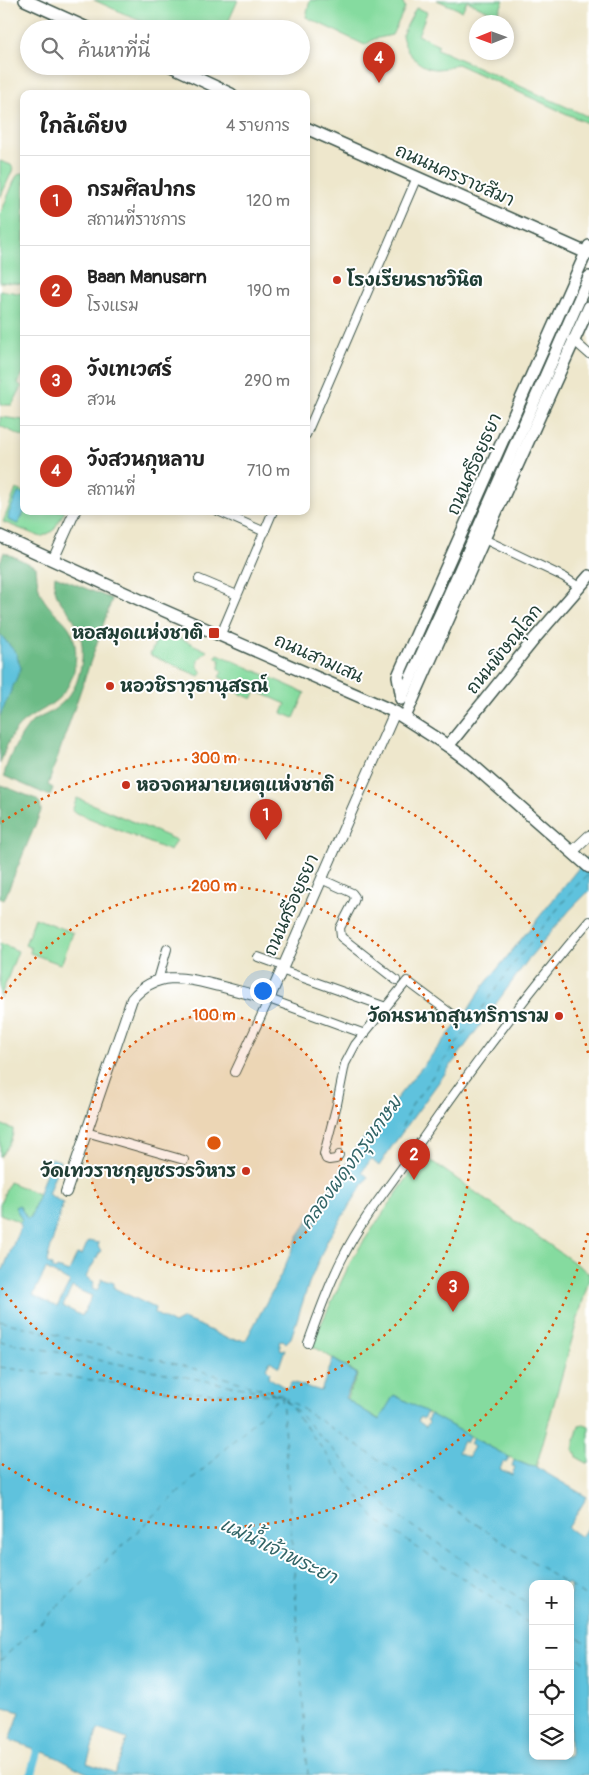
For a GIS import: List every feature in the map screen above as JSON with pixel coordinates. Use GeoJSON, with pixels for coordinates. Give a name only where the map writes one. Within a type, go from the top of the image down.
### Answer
{"type":"FeatureCollection","features":[{"type":"Feature","properties":{"kind":"main road"},"geometry":{"type":"LineString","coordinates":[[25,0],[69,20]]}},
{"type":"Feature","properties":{"kind":"main road"},"geometry":{"type":"LineString","coordinates":[[191,75],[223,90]]}},
{"type":"Feature","properties":{"kind":"main road","name":"ถนนนครราชสีมา"},"geometry":{"type":"LineString","coordinates":[[310,130],[588,251]]}},
{"type":"Feature","properties":{"kind":"main road","name":"ถนนศรีอยุธยา"},"geometry":{"type":"LineString","coordinates":[[400,715],[402,698],[398,676],[588,251]]}},
{"type":"Feature","properties":{"kind":"main road","name":"ถนนศรีอยุธยา"},"geometry":{"type":"LineString","coordinates":[[463,575],[466,556],[569,337],[589,277]]}},
{"type":"Feature","properties":{"kind":"main road","name":"ถนนศรีอยุธยา"},"geometry":{"type":"LineString","coordinates":[[569,337],[589,307]]}},
{"type":"Feature","properties":{"kind":"main road"},"geometry":{"type":"LineString","coordinates":[[502,444],[513,458]]}},
{"type":"Feature","properties":{"kind":"main road","name":"ถนนศรีอยุธยา"},"geometry":{"type":"LineString","coordinates":[[400,715],[463,575],[484,539],[513,458]]}},
{"type":"Feature","properties":{"kind":"main road"},"geometry":{"type":"LineString","coordinates":[[472,511],[484,516]]}},
{"type":"Feature","properties":{"kind":"main road","name":"ถนนสามเสน"},"geometry":{"type":"LineString","coordinates":[[0,536],[400,715],[448,746],[491,781],[589,868]]}},
{"type":"Feature","properties":{"kind":"main road"},"geometry":{"type":"LineString","coordinates":[[454,551],[466,556]]}},
{"type":"Feature","properties":{"kind":"main road","name":"ถนนพิษณุโลก"},"geometry":{"type":"LineString","coordinates":[[448,746],[589,576]]}},
{"type":"Feature","properties":{"kind":"main road","name":"ถนนศรีอยุธยา"},"geometry":{"type":"LineString","coordinates":[[402,698],[441,625]]}},
{"type":"Feature","properties":{"kind":"street"},"geometry":{"type":"LineString","coordinates":[[310,426],[417,177]]}},
{"type":"Feature","properties":{"kind":"street"},"geometry":{"type":"LineString","coordinates":[[553,329],[569,337],[589,354]]}},
{"type":"Feature","properties":{"kind":"street"},"geometry":{"type":"LineString","coordinates":[[53,560],[73,515]]}},
{"type":"Feature","properties":{"kind":"street"},"geometry":{"type":"LineString","coordinates":[[227,515],[264,532]]}},
{"type":"Feature","properties":{"kind":"street"},"geometry":{"type":"LineString","coordinates":[[220,634],[271,515]]}},
{"type":"Feature","properties":{"kind":"street"},"geometry":{"type":"LineString","coordinates":[[484,539],[564,577],[579,587]]}},
{"type":"Feature","properties":{"kind":"street"},"geometry":{"type":"LineString","coordinates":[[199,579],[237,595]]}},
{"type":"Feature","properties":{"kind":"street","name":"ถนนศรีอยุธยา"},"geometry":{"type":"LineString","coordinates":[[269,999],[322,879],[400,715]]}},
{"type":"Feature","properties":{"kind":"street"},"geometry":{"type":"LineString","coordinates":[[575,855],[589,836]]}},
{"type":"Feature","properties":{"kind":"street"},"geometry":{"type":"LineString","coordinates":[[322,879],[355,897],[340,928],[341,937],[396,980]]}},
{"type":"Feature","properties":{"kind":"street"},"geometry":{"type":"LineString","coordinates":[[308,1343],[331,1282],[344,1254],[361,1225],[429,1129],[541,979],[589,921]]}},
{"type":"Feature","properties":{"kind":"street"},"geometry":{"type":"LineString","coordinates":[[158,980],[167,949]]}},
{"type":"Feature","properties":{"kind":"street"},"geometry":{"type":"LineString","coordinates":[[258,957],[282,968],[386,1007]]}},
{"type":"Feature","properties":{"kind":"street"},"geometry":{"type":"LineString","coordinates":[[66,1192],[132,999],[141,988],[158,980],[174,978],[191,979],[269,999],[364,1034]]}},
{"type":"Feature","properties":{"kind":"street"},"geometry":{"type":"LineString","coordinates":[[339,1155],[336,1159],[329,1160],[326,1159],[324,1154],[345,1064],[355,1045],[407,981],[454,1016]]}},
{"type":"Feature","properties":{"kind":"street"},"geometry":{"type":"LineString","coordinates":[[236,1072],[269,999]]}},
{"type":"Feature","properties":{"kind":"street"},"geometry":{"type":"LineString","coordinates":[[86,1132],[184,1160]]}},
{"type":"Feature","properties":{"kind":"green space"},"geometry":{"type":"Polygon","coordinates":[[[94,0],[238,0],[229,20],[138,20],[94,0]]]}},
{"type":"Feature","properties":{"kind":"green space"},"geometry":{"type":"Polygon","coordinates":[[[310,0],[398,0],[403,2],[405,8],[392,35],[374,39],[365,45],[306,17],[310,0]]]}},
{"type":"Feature","properties":{"kind":"green space"},"geometry":{"type":"Polygon","coordinates":[[[437,0],[504,0],[497,15],[467,1],[462,11],[437,0]]]}},
{"type":"Feature","properties":{"kind":"green space"},"geometry":{"type":"Polygon","coordinates":[[[416,8],[427,12],[418,35],[439,45],[437,49],[589,117],[589,124],[457,64],[437,69],[419,63],[406,47],[402,35],[416,8]]]}},
{"type":"Feature","properties":{"kind":"green space"},"geometry":{"type":"Polygon","coordinates":[[[0,161],[11,165],[13,169],[0,198],[0,161]]]}},
{"type":"Feature","properties":{"kind":"green space"},"geometry":{"type":"Polygon","coordinates":[[[20,173],[20,284],[0,282],[0,215],[16,177],[20,173]]]}},
{"type":"Feature","properties":{"kind":"green space"},"geometry":{"type":"Polygon","coordinates":[[[0,290],[20,293],[20,379],[18,383],[20,391],[12,405],[0,405],[0,290]]]}},
{"type":"Feature","properties":{"kind":"green space"},"geometry":{"type":"Polygon","coordinates":[[[0,417],[20,420],[20,435],[0,426],[0,417]]]}},
{"type":"Feature","properties":{"kind":"green space"},"geometry":{"type":"Polygon","coordinates":[[[16,489],[20,490],[20,515],[63,515],[53,531],[41,537],[3,522],[16,489]]]}},
{"type":"Feature","properties":{"kind":"green space"},"geometry":{"type":"Polygon","coordinates":[[[4,552],[36,567],[40,591],[47,604],[70,629],[74,640],[76,657],[73,674],[66,690],[54,702],[19,726],[10,739],[0,764],[0,715],[16,653],[0,634],[0,563],[4,552]]]}},
{"type":"Feature","properties":{"kind":"green space"},"geometry":{"type":"Polygon","coordinates":[[[55,576],[112,599],[48,785],[53,788],[50,796],[4,776],[11,755],[23,733],[32,722],[54,710],[67,698],[74,689],[80,672],[82,652],[80,633],[74,619],[58,598],[54,585],[55,576]]]}},
{"type":"Feature","properties":{"kind":"green space"},"geometry":{"type":"Polygon","coordinates":[[[161,629],[207,651],[198,660],[198,667],[202,673],[199,676],[150,655],[161,629]]]}},
{"type":"Feature","properties":{"kind":"green space"},"geometry":{"type":"Polygon","coordinates":[[[218,654],[305,693],[294,718],[282,713],[286,704],[256,691],[252,699],[230,689],[232,683],[219,677],[222,672],[219,668],[220,660],[215,657],[218,654]]]}},
{"type":"Feature","properties":{"kind":"green space"},"geometry":{"type":"Polygon","coordinates":[[[1,785],[36,799],[40,803],[41,811],[4,900],[0,898],[1,785]]]}},
{"type":"Feature","properties":{"kind":"green space"},"geometry":{"type":"Polygon","coordinates":[[[77,798],[176,840],[170,851],[72,811],[77,798]]]}},
{"type":"Feature","properties":{"kind":"green space"},"geometry":{"type":"Polygon","coordinates":[[[35,918],[73,933],[60,964],[30,953],[31,948],[25,945],[35,918]]]}},
{"type":"Feature","properties":{"kind":"green space"},"geometry":{"type":"Polygon","coordinates":[[[0,943],[18,951],[0,998],[0,943]]]}},
{"type":"Feature","properties":{"kind":"green space"},"geometry":{"type":"Polygon","coordinates":[[[0,1124],[13,1129],[13,1133],[11,1140],[0,1157],[0,1124]]]}},
{"type":"Feature","properties":{"kind":"green space"},"geometry":{"type":"Polygon","coordinates":[[[423,1155],[589,1273],[589,1279],[536,1467],[509,1457],[394,1395],[380,1420],[346,1400],[358,1374],[311,1345],[353,1257],[423,1155]]]}},
{"type":"Feature","properties":{"kind":"green space"},"geometry":{"type":"Polygon","coordinates":[[[9,1182],[39,1194],[31,1217],[20,1222],[0,1214],[0,1204],[9,1182]]]}},
{"type":"Feature","properties":{"kind":"green space"},"geometry":{"type":"Polygon","coordinates":[[[579,1425],[589,1426],[589,1464],[578,1458],[573,1449],[579,1425]]]}},
{"type":"Feature","properties":{"kind":"water"},"geometry":{"type":"Polygon","coordinates":[[[18,493],[20,493],[20,515],[23,515],[18,524],[8,520],[18,493]]]}},
{"type":"Feature","properties":{"kind":"water"},"geometry":{"type":"Polygon","coordinates":[[[0,634],[16,653],[21,668],[0,716],[0,634]]]}},
{"type":"Feature","properties":{"kind":"water","name":"แม่น้ำเจ้าพระยา"},"geometry":{"type":"Polygon","coordinates":[[[589,855],[589,891],[569,911],[530,957],[379,1166],[371,1159],[362,1172],[368,1177],[328,1239],[309,1283],[291,1338],[286,1343],[283,1340],[279,1342],[281,1350],[285,1349],[279,1367],[270,1361],[266,1368],[270,1372],[268,1377],[287,1389],[291,1382],[321,1391],[333,1359],[357,1374],[345,1398],[379,1420],[394,1395],[427,1412],[423,1419],[420,1417],[418,1421],[426,1427],[430,1414],[470,1436],[466,1443],[463,1441],[458,1452],[468,1457],[474,1447],[470,1444],[473,1438],[509,1457],[506,1463],[503,1462],[500,1469],[512,1475],[515,1467],[512,1466],[514,1460],[536,1467],[587,1497],[568,1528],[581,1537],[589,1525],[589,1775],[93,1775],[52,1755],[10,1740],[20,1712],[0,1707],[0,1269],[3,1270],[21,1225],[19,1224],[22,1220],[15,1207],[19,1205],[27,1218],[31,1217],[51,1158],[60,1161],[48,1194],[63,1203],[47,1261],[48,1264],[52,1265],[52,1269],[56,1270],[57,1268],[69,1272],[77,1254],[82,1255],[88,1241],[99,1243],[98,1247],[101,1250],[86,1277],[94,1282],[92,1289],[97,1291],[102,1279],[114,1283],[114,1288],[155,1308],[154,1313],[174,1324],[183,1319],[228,1339],[246,1340],[282,1273],[298,1236],[347,1162],[355,1166],[363,1154],[355,1149],[467,1012],[482,988],[589,855]],[[46,1269],[33,1295],[57,1307],[70,1282],[46,1269]],[[72,1287],[63,1306],[82,1316],[92,1296],[72,1287]],[[98,1729],[87,1763],[115,1773],[127,1739],[98,1729]]]}},
{"type":"Feature","properties":{"kind":"waterway"},"geometry":{"type":"LineString","coordinates":[[31,1775],[41,1739]]}},
{"type":"Feature","properties":{"kind":"ferry route"},"geometry":{"type":"LineString","coordinates":[[402,1127],[412,1105],[518,958],[576,886],[589,874]]}},
{"type":"Feature","properties":{"kind":"ferry route"},"geometry":{"type":"LineString","coordinates":[[0,1321],[195,1369],[282,1395],[375,1519],[532,1625]]}},
{"type":"Feature","properties":{"kind":"ferry route"},"geometry":{"type":"LineString","coordinates":[[0,1341],[274,1394]]}},
{"type":"Feature","properties":{"kind":"ferry route"},"geometry":{"type":"LineString","coordinates":[[0,1367],[176,1392],[279,1395]]}},
{"type":"Feature","properties":{"kind":"ferry route"},"geometry":{"type":"LineString","coordinates":[[0,1661],[281,1396]]}},
{"type":"Feature","properties":{"kind":"ferry route"},"geometry":{"type":"LineString","coordinates":[[282,1396],[308,1775]]}},
{"type":"Feature","properties":{"kind":"ferry route"},"geometry":{"type":"LineString","coordinates":[[283,1396],[560,1580]]}},
{"type":"Feature","properties":{"kind":"ferry route"},"geometry":{"type":"LineString","coordinates":[[286,1400],[394,1514],[529,1604]]}},
{"type":"Feature","properties":{"kind":"ferry route"},"geometry":{"type":"LineString","coordinates":[[574,1589],[589,1599]]}},
{"type":"Feature","properties":{"kind":"ferry route"},"geometry":{"type":"LineString","coordinates":[[574,1635],[589,1645]]}},
{"type":"Feature","properties":{"kind":"ferry route"},"geometry":{"type":"LineString","coordinates":[[574,1655],[589,1665]]}},
{"type":"Feature","properties":{"kind":"place","name":"วังสวนกุหลาบ"},"geometry":{"type":"Point","coordinates":[379,83]}},
{"type":"Feature","properties":{"kind":"place","name":"โรงเรียนราชวินิต"},"geometry":{"type":"Point","coordinates":[337,280]}},
{"type":"Feature","properties":{"kind":"place","name":"หอสมุดแห่งชาติ"},"geometry":{"type":"Point","coordinates":[214,633]}},
{"type":"Feature","properties":{"kind":"place","name":"หอวชิราวุธานุสรณ์"},"geometry":{"type":"Point","coordinates":[110,686]}},
{"type":"Feature","properties":{"kind":"place","name":"หอจดหมายเหตุแห่งชาติ"},"geometry":{"type":"Point","coordinates":[126,785]}},
{"type":"Feature","properties":{"kind":"place","name":"กรมศิลปากร"},"geometry":{"type":"Point","coordinates":[266,840]}},
{"type":"Feature","properties":{"kind":"place","name":"วัดนรนาถสุนทริการาม"},"geometry":{"type":"Point","coordinates":[559,1016]}},
{"type":"Feature","properties":{"kind":"place","name":"วัดเทวราชกุญชรวรวิหาร"},"geometry":{"type":"Point","coordinates":[246,1171]}},
{"type":"Feature","properties":{"kind":"place","name":"Baan Manusarn"},"geometry":{"type":"Point","coordinates":[414,1180]}},
{"type":"Feature","properties":{"kind":"place","name":"วังเทเวศร์"},"geometry":{"type":"Point","coordinates":[453,1312]}},
{"type":"Feature","properties":{"kind":"water label","name":"คลองผดุงกรุงเกษม"},"geometry":{"type":"Point","coordinates":[350,1162]}}]}
